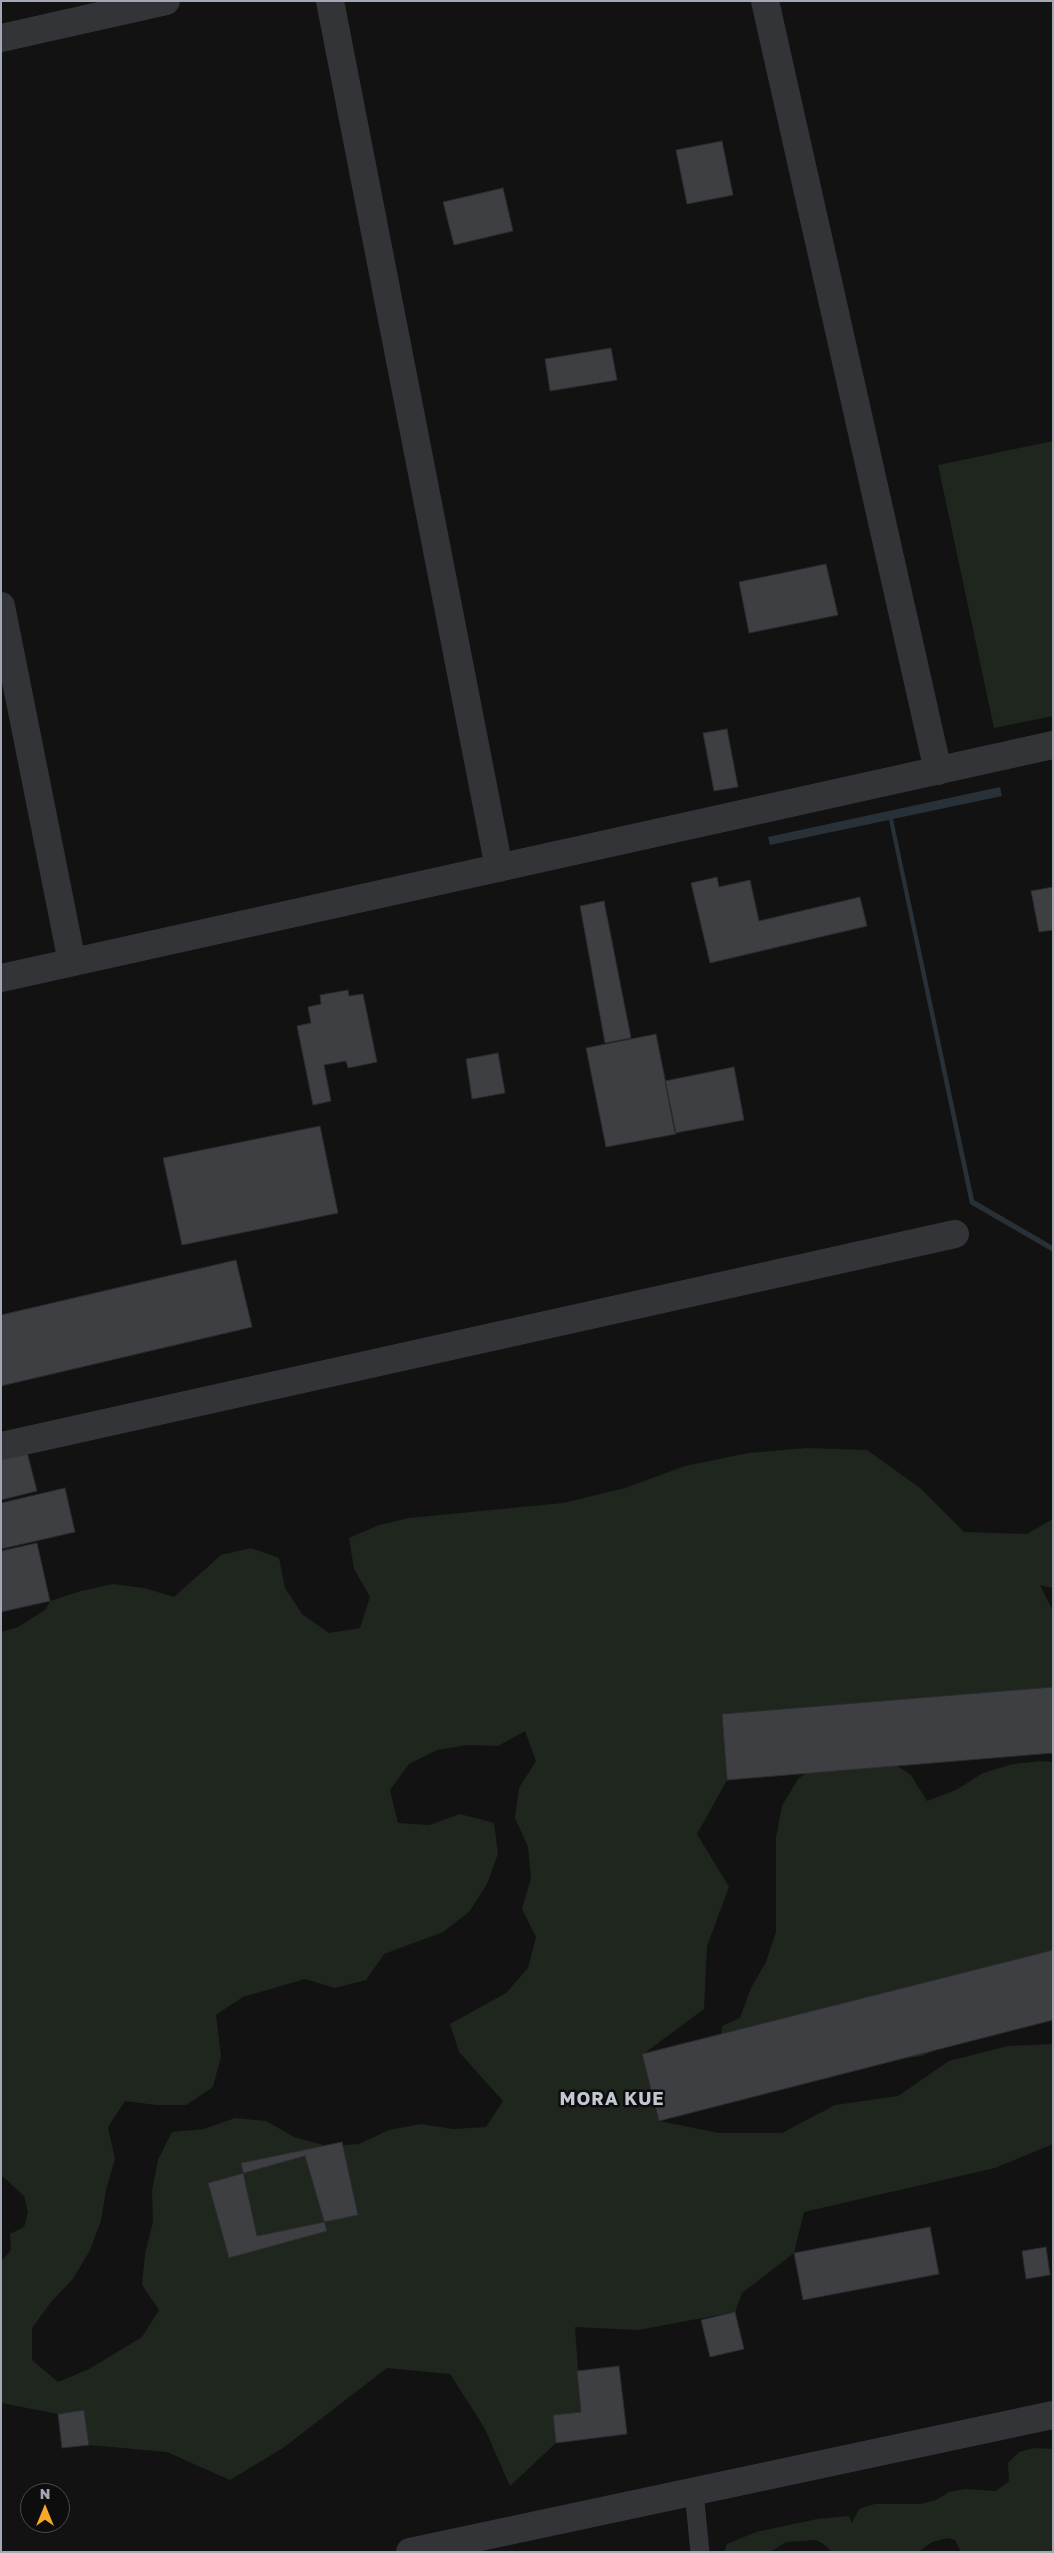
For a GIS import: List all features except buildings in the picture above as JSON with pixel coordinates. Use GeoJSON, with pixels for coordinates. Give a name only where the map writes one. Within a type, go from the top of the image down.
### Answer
{"type":"FeatureCollection","features":[{"type":"Feature","properties":{"kind":"street"},"geometry":{"type":"LineString","coordinates":[[1,38],[166,1]]}},
{"type":"Feature","properties":{"kind":"street"},"geometry":{"type":"LineString","coordinates":[[330,1],[499,868]]}},
{"type":"Feature","properties":{"kind":"street"},"geometry":{"type":"LineString","coordinates":[[765,1],[938,771]]}},
{"type":"Feature","properties":{"kind":"street"},"geometry":{"type":"LineString","coordinates":[[1,606],[72,962]]}},
{"type":"Feature","properties":{"kind":"street"},"geometry":{"type":"LineString","coordinates":[[1,978],[1053,745]]}},
{"type":"Feature","properties":{"kind":"street"},"geometry":{"type":"LineString","coordinates":[[1,1446],[954,1234]]}},
{"type":"Feature","properties":{"kind":"street"},"geometry":{"type":"LineString","coordinates":[[410,2552],[1053,2415]]}},
{"type":"Feature","properties":{"kind":"lane"},"geometry":{"type":"LineString","coordinates":[[694,2492],[700,2552]]}},
{"type":"Feature","properties":{"kind":"shaded area"},"geometry":{"type":"Polygon","coordinates":[[[1053,441],[1053,716],[994,728],[938,465],[1053,441]]]}},
{"type":"Feature","properties":{"kind":"shaded area"},"geometry":{"type":"Polygon","coordinates":[[[1000,787],[1002,796],[893,819],[974,1200],[1053,1246],[1053,1252],[970,1204],[889,820],[770,845],[768,837],[1000,787]]]}},
{"type":"Feature","properties":{"kind":"shaded area"},"geometry":{"type":"Polygon","coordinates":[[[807,1448],[867,1450],[920,1488],[964,1532],[1027,1534],[1053,1519],[1053,1588],[1040,1585],[1053,1611],[1053,1695],[742,1722],[722,1714],[727,1780],[697,1834],[729,1887],[707,1946],[704,2009],[642,2055],[659,2121],[719,2133],[782,2133],[835,2105],[898,2096],[949,2061],[1008,2046],[1053,2044],[1053,2144],[995,2168],[804,2212],[794,2253],[742,2293],[735,2312],[638,2330],[575,2327],[581,2412],[556,2443],[510,2486],[484,2427],[450,2374],[387,2368],[283,2448],[230,2480],[167,2452],[89,2445],[84,2410],[58,2414],[1,2403],[1,2262],[11,2250],[10,2234],[24,2227],[28,2212],[24,2196],[1,2175],[1,1632],[18,1627],[45,1610],[50,1601],[81,1591],[113,1584],[144,1588],[174,1597],[221,1555],[251,1548],[279,1558],[285,1588],[302,1614],[329,1633],[360,1628],[370,1597],[354,1569],[349,1538],[379,1525],[409,1518],[563,1503],[625,1488],[685,1466],[748,1453],[807,1448]],[[525,1731],[498,1746],[467,1745],[437,1750],[409,1764],[390,1790],[398,1823],[429,1825],[460,1814],[494,1823],[498,1854],[487,1884],[469,1912],[443,1932],[384,1954],[366,1980],[335,1988],[305,1979],[243,1997],[216,2015],[221,2056],[213,2087],[186,2105],[156,2105],[125,2101],[108,2127],[115,2159],[106,2190],[101,2221],[90,2250],[73,2279],[51,2302],[32,2328],[32,2360],[58,2382],[89,2369],[142,2337],[159,2310],[142,2285],[145,2254],[153,2222],[152,2191],[158,2160],[172,2132],[204,2129],[235,2118],[266,2121],[294,2137],[327,2146],[359,2144],[389,2130],[421,2124],[453,2129],[486,2127],[503,2101],[459,2052],[450,2024],[506,1993],[528,1968],[536,1937],[522,1909],[531,1878],[528,1847],[515,1818],[519,1788],[536,1761],[525,1731]]]}},
{"type":"Feature","properties":{"kind":"shaded area"},"geometry":{"type":"Polygon","coordinates":[[[884,1757],[911,1775],[927,1801],[956,1790],[983,1773],[1013,1764],[1042,1761],[1053,1762],[1053,2018],[953,2043],[922,2056],[890,2060],[719,2059],[722,2026],[740,2018],[751,1988],[766,1962],[776,1932],[776,1837],[782,1806],[798,1779],[823,1759],[884,1757]]]}},
{"type":"Feature","properties":{"kind":"shaded area"},"geometry":{"type":"Polygon","coordinates":[[[1034,2448],[1053,2449],[1053,2552],[961,2552],[955,2540],[947,2538],[932,2542],[918,2552],[832,2552],[822,2543],[815,2540],[786,2542],[770,2552],[724,2552],[727,2544],[756,2532],[817,2519],[849,2516],[852,2523],[859,2509],[875,2504],[921,2504],[936,2500],[949,2492],[965,2489],[996,2491],[1009,2481],[1008,2463],[1019,2452],[1034,2448]]]}},
{"type":"Feature","properties":{"kind":"district","name":"MORA KUE"},"geometry":{"type":"Point","coordinates":[612,2099]}}]}
